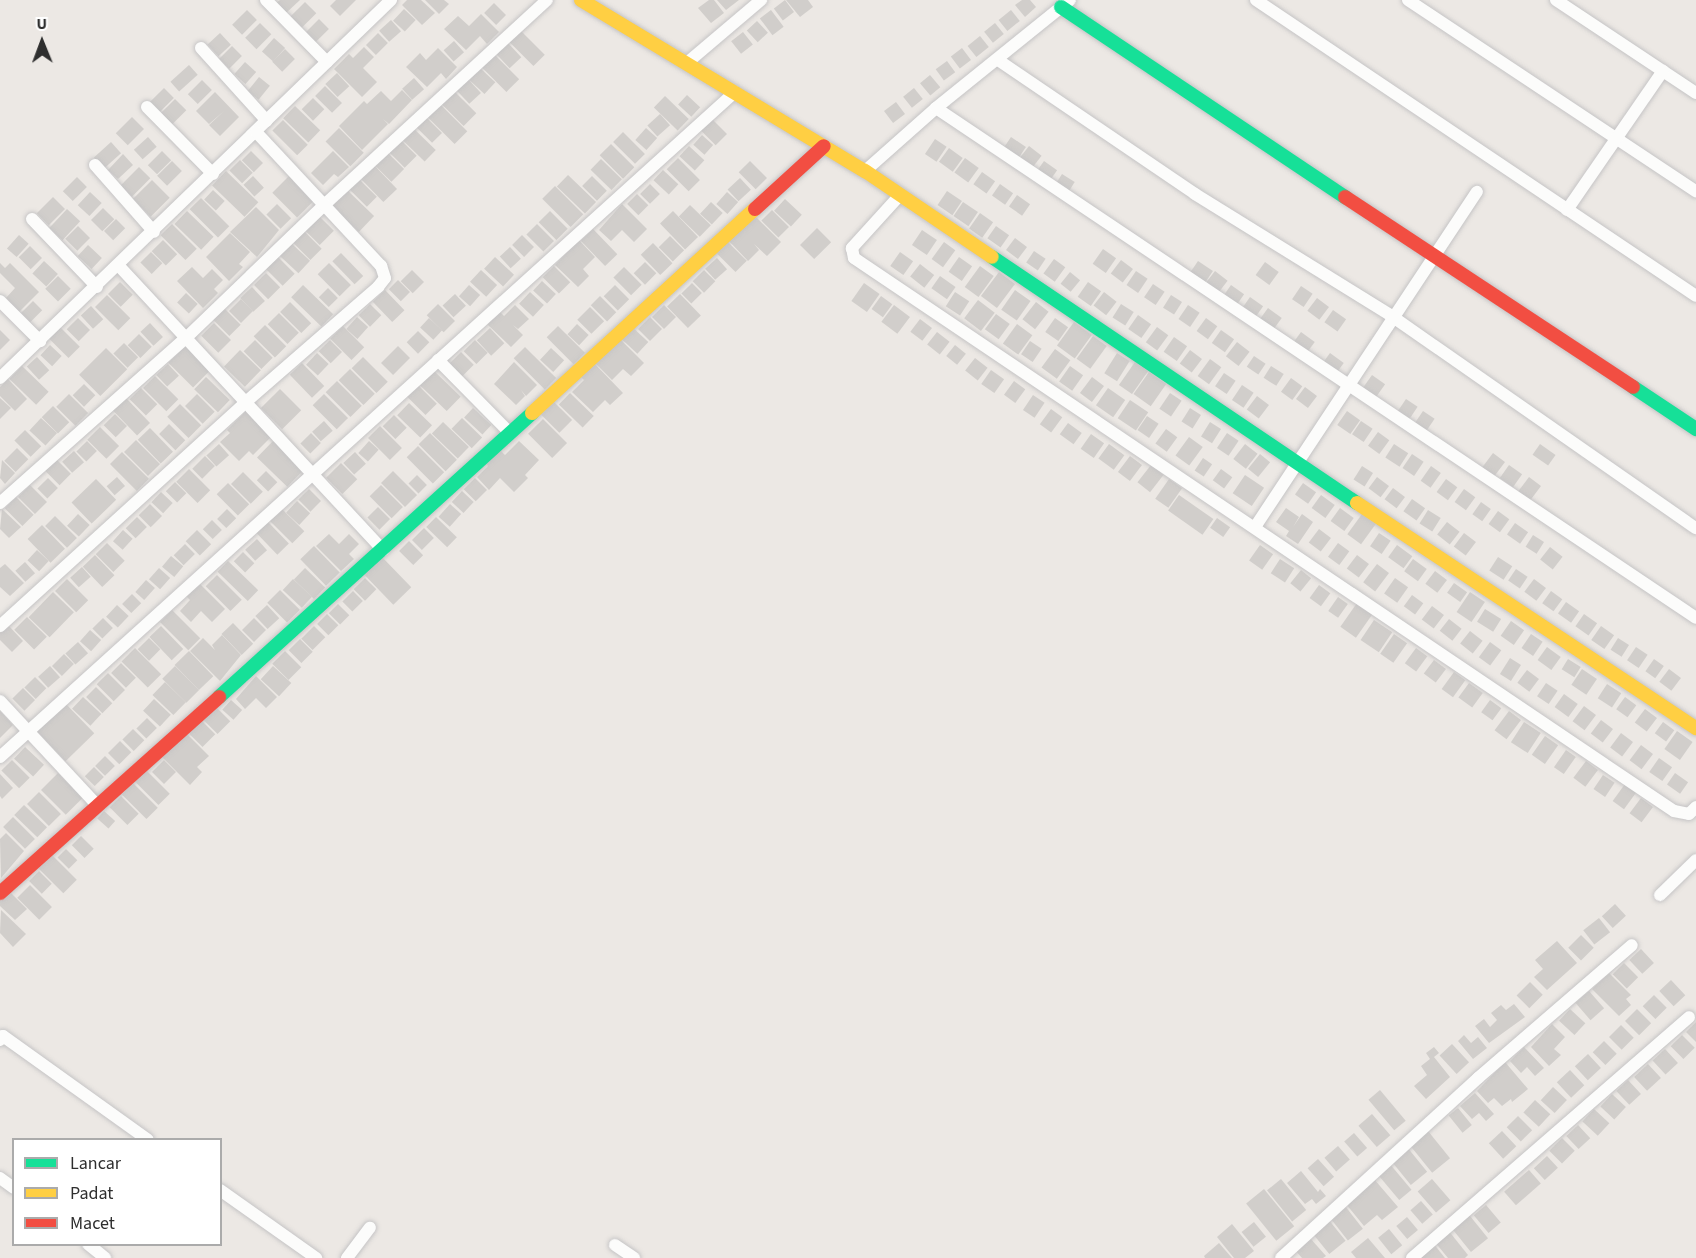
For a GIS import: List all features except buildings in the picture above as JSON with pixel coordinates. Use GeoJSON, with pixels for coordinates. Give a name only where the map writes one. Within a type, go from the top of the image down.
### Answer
{"type":"FeatureCollection","features":[{"type":"Feature","properties":{"kind":"street"},"geometry":{"type":"LineString","coordinates":[[266,0],[327,62]]}},
{"type":"Feature","properties":{"kind":"street"},"geometry":{"type":"LineString","coordinates":[[0,503],[188,336],[323,206],[547,0]]}},
{"type":"Feature","properties":{"kind":"street"},"geometry":{"type":"LineString","coordinates":[[581,0],[688,62],[865,171],[1295,462],[1696,728]]}},
{"type":"Feature","properties":{"kind":"street"},"geometry":{"type":"LineString","coordinates":[[688,62],[761,0]]}},
{"type":"Feature","properties":{"kind":"street"},"geometry":{"type":"LineString","coordinates":[[1256,0],[1696,296]]}},
{"type":"Feature","properties":{"kind":"street"},"geometry":{"type":"LineString","coordinates":[[1408,0],[1696,191]]}},
{"type":"Feature","properties":{"kind":"street"},"geometry":{"type":"LineString","coordinates":[[1556,0],[1696,93]]}},
{"type":"Feature","properties":{"kind":"street"},"geometry":{"type":"LineString","coordinates":[[0,378],[120,266],[327,62],[383,3]]}},
{"type":"Feature","properties":{"kind":"street"},"geometry":{"type":"LineString","coordinates":[[865,171],[936,108],[1066,3],[1435,258],[1696,429]]}},
{"type":"Feature","properties":{"kind":"street"},"geometry":{"type":"LineString","coordinates":[[201,48],[267,121]]}},
{"type":"Feature","properties":{"kind":"street"},"geometry":{"type":"LineString","coordinates":[[998,60],[1195,194],[1393,317],[1696,528]]}},
{"type":"Feature","properties":{"kind":"street"},"geometry":{"type":"LineString","coordinates":[[1567,210],[1663,71]]}},
{"type":"Feature","properties":{"kind":"street"},"geometry":{"type":"LineString","coordinates":[[0,757],[735,92]]}},
{"type":"Feature","properties":{"kind":"street"},"geometry":{"type":"LineString","coordinates":[[147,107],[213,174]]}},
{"type":"Feature","properties":{"kind":"street"},"geometry":{"type":"LineString","coordinates":[[936,108],[1696,618]]}},
{"type":"Feature","properties":{"kind":"street"},"geometry":{"type":"LineString","coordinates":[[0,626],[247,401],[378,287],[385,278],[381,266],[256,132]]}},
{"type":"Feature","properties":{"kind":"street"},"geometry":{"type":"LineString","coordinates":[[0,893],[383,550],[824,146]]}},
{"type":"Feature","properties":{"kind":"street"},"geometry":{"type":"LineString","coordinates":[[95,165],[154,232]]}},
{"type":"Feature","properties":{"kind":"street"},"geometry":{"type":"LineString","coordinates":[[1255,527],[1295,462],[1435,258],[1477,192]]}},
{"type":"Feature","properties":{"kind":"street"},"geometry":{"type":"LineString","coordinates":[[900,195],[852,248],[854,258],[1674,811],[1686,814],[1696,807]]}},
{"type":"Feature","properties":{"kind":"street"},"geometry":{"type":"LineString","coordinates":[[32,219],[97,287]]}},
{"type":"Feature","properties":{"kind":"street"},"geometry":{"type":"LineString","coordinates":[[120,266],[188,336],[383,550]]}},
{"type":"Feature","properties":{"kind":"street"},"geometry":{"type":"LineString","coordinates":[[0,301],[40,340]]}},
{"type":"Feature","properties":{"kind":"street"},"geometry":{"type":"LineString","coordinates":[[438,360],[510,433]]}},
{"type":"Feature","properties":{"kind":"street"},"geometry":{"type":"LineString","coordinates":[[0,701],[30,730],[97,805]]}},
{"type":"Feature","properties":{"kind":"street"},"geometry":{"type":"LineString","coordinates":[[1660,895],[1696,860]]}},
{"type":"Feature","properties":{"kind":"street"},"geometry":{"type":"LineString","coordinates":[[1281,1258],[1478,1078],[1632,945]]}},
{"type":"Feature","properties":{"kind":"street"},"geometry":{"type":"LineString","coordinates":[[1412,1258],[1689,1017]]}},
{"type":"Feature","properties":{"kind":"street"},"geometry":{"type":"LineString","coordinates":[[0,1040],[3,1036],[145,1138]]}},
{"type":"Feature","properties":{"kind":"street"},"geometry":{"type":"LineString","coordinates":[[222,1191],[316,1258]]}},
{"type":"Feature","properties":{"kind":"street"},"geometry":{"type":"LineString","coordinates":[[347,1258],[370,1228]]}},
{"type":"Feature","properties":{"kind":"street"},"geometry":{"type":"LineString","coordinates":[[615,1245],[634,1258]]}},
{"type":"Feature","properties":{"kind":"street"},"geometry":{"type":"LineString","coordinates":[[89,1246],[105,1258]]}},
{"type":"Feature","properties":{"kind":"traffic: fast"},"geometry":{"type":"LineString","coordinates":[[1061,7],[1345,197]]}},
{"type":"Feature","properties":{"kind":"traffic: fast"},"geometry":{"type":"LineString","coordinates":[[992,257],[1357,503]]}},
{"type":"Feature","properties":{"kind":"traffic: fast"},"geometry":{"type":"LineString","coordinates":[[1633,387],[1696,429]]}},
{"type":"Feature","properties":{"kind":"traffic: fast"},"geometry":{"type":"LineString","coordinates":[[219,697],[532,413]]}},
{"type":"Feature","properties":{"kind":"traffic: slow"},"geometry":{"type":"LineString","coordinates":[[581,0],[865,171],[992,257]]}},
{"type":"Feature","properties":{"kind":"traffic: slow"},"geometry":{"type":"LineString","coordinates":[[532,413],[755,209]]}},
{"type":"Feature","properties":{"kind":"traffic: slow"},"geometry":{"type":"LineString","coordinates":[[1357,503],[1696,728]]}},
{"type":"Feature","properties":{"kind":"traffic: jam"},"geometry":{"type":"LineString","coordinates":[[755,209],[824,146]]}},
{"type":"Feature","properties":{"kind":"traffic: jam"},"geometry":{"type":"LineString","coordinates":[[1345,197],[1633,387]]}},
{"type":"Feature","properties":{"kind":"traffic: jam"},"geometry":{"type":"LineString","coordinates":[[0,893],[219,697]]}}]}
